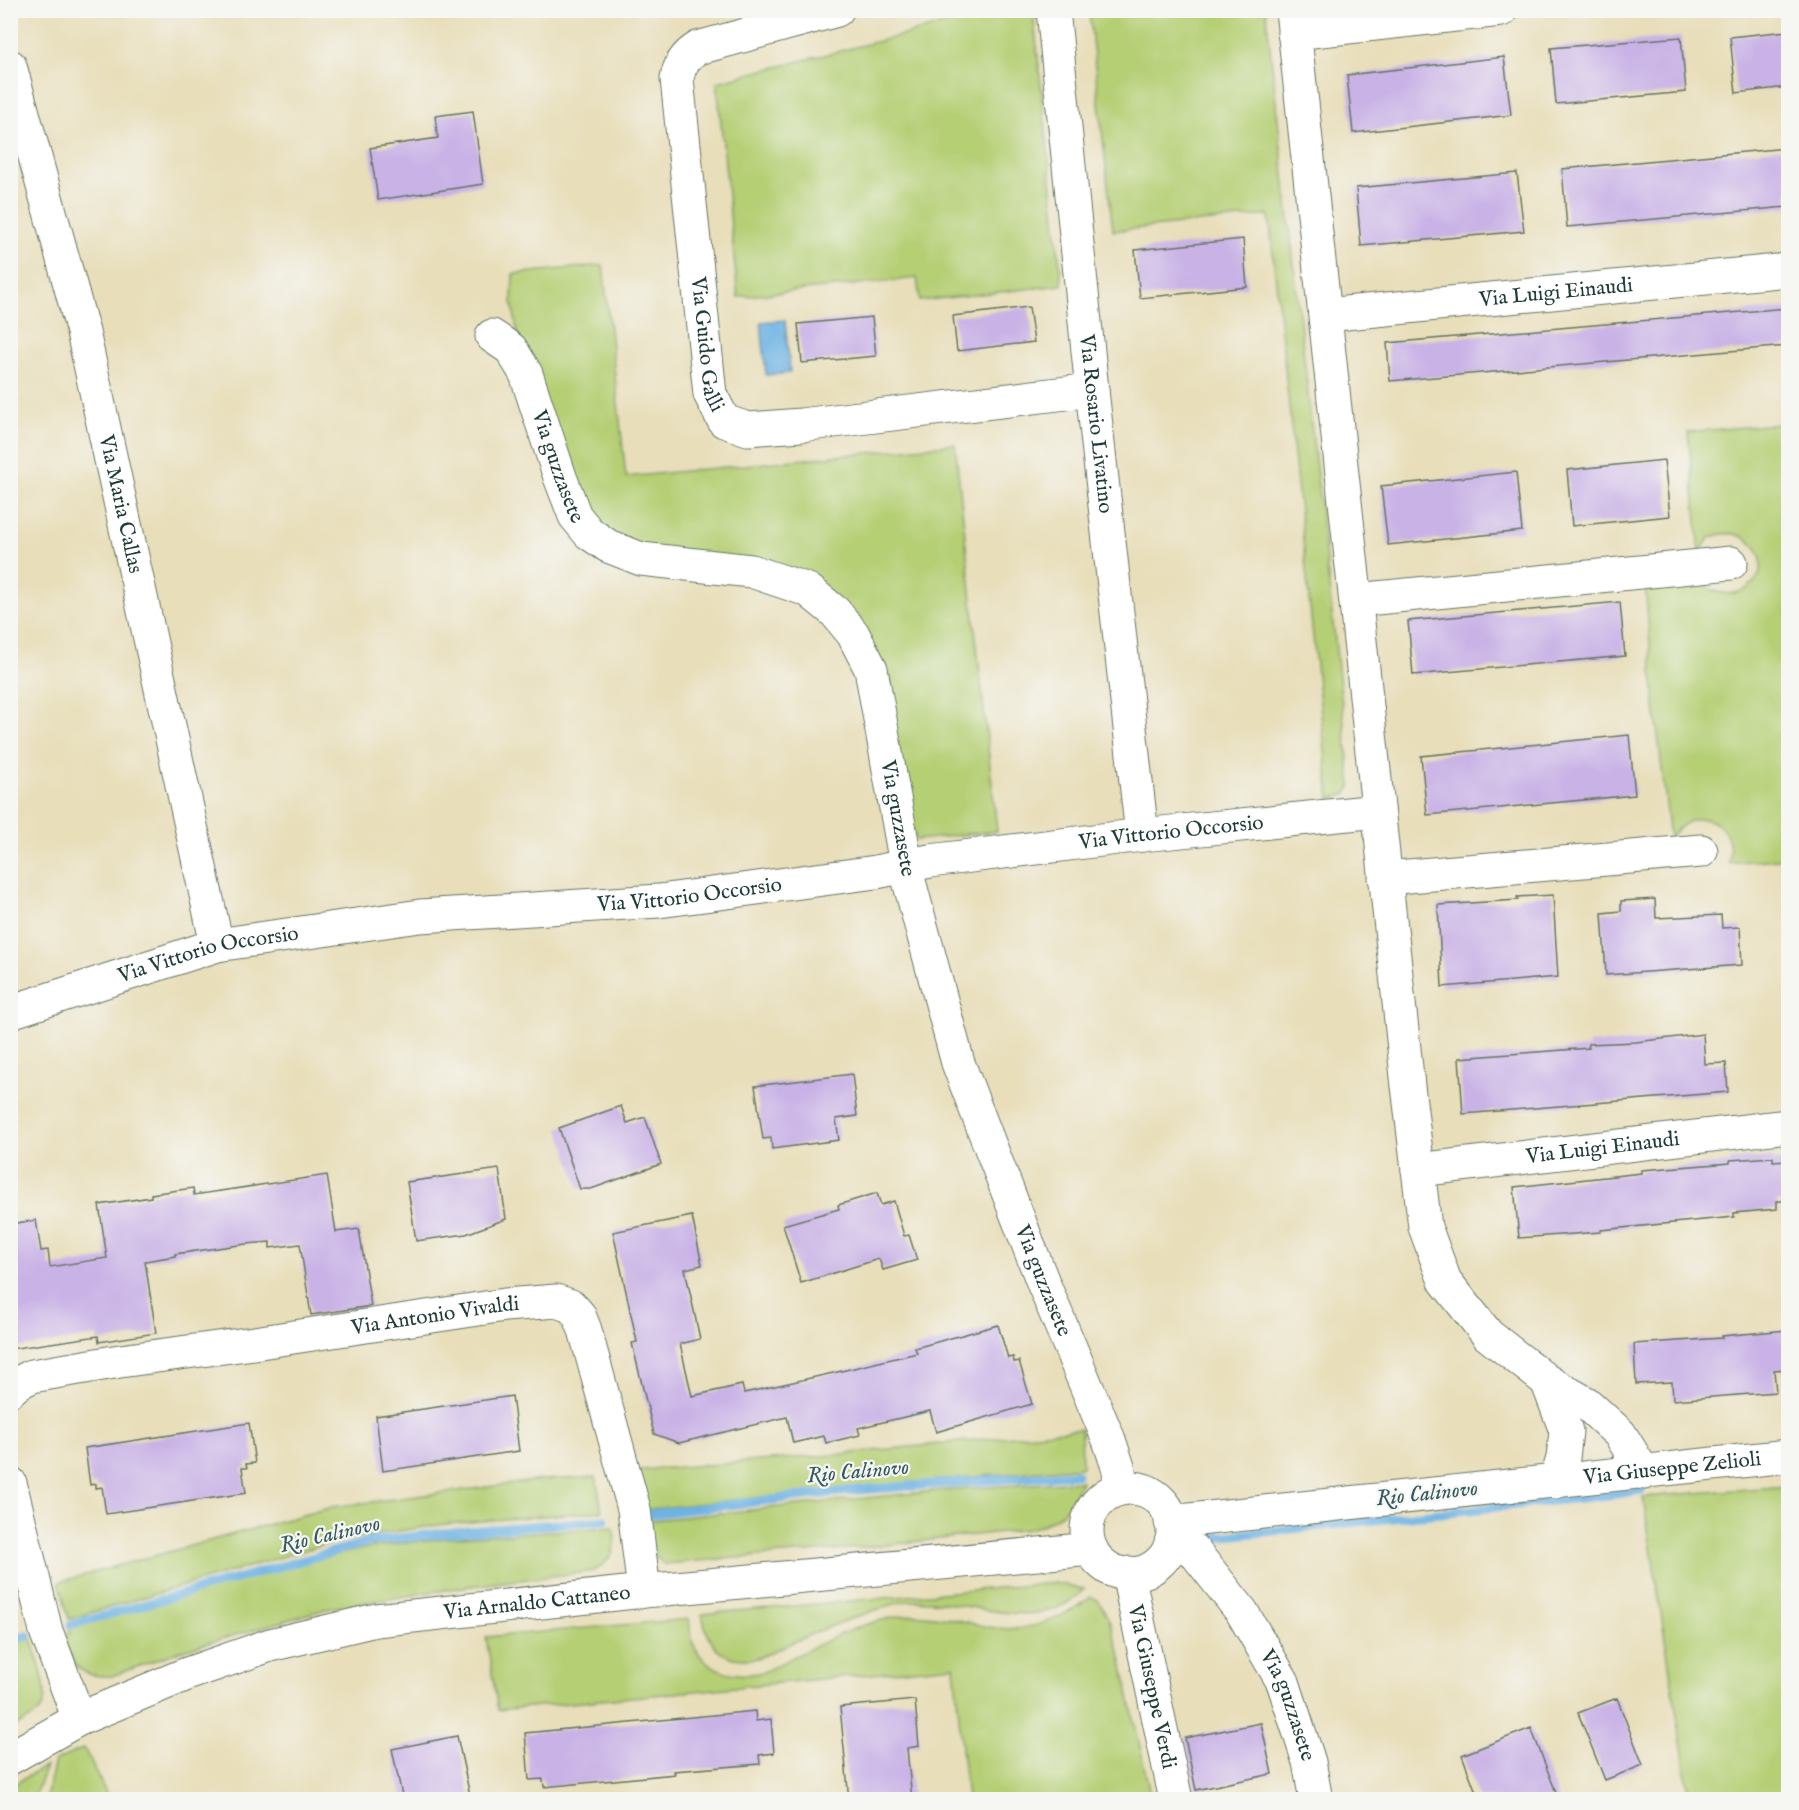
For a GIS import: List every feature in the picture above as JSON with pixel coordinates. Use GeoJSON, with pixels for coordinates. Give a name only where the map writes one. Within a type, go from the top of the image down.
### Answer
{"type":"FeatureCollection","features":[{"type":"Feature","properties":{"kind":"street","name":"Via Guido Galli"},"geometry":{"type":"LineString","coordinates":[[837,10],[698,48],[690,53],[678,69],[676,79],[710,394],[724,421],[748,429],[790,426],[1092,390]]}},
{"type":"Feature","properties":{"kind":"street","name":"Via Rosario Livatino"},"geometry":{"type":"LineString","coordinates":[[1053,10],[1092,390],[1142,835]]}},
{"type":"Feature","properties":{"kind":"street"},"geometry":{"type":"LineString","coordinates":[[1501,10],[1293,22],[1425,1227],[1445,1281],[1488,1335],[1547,1381],[1586,1403],[1620,1434],[1644,1473]]}},
{"type":"Feature","properties":{"kind":"street","name":"Via Maria Callas"},"geometry":{"type":"LineString","coordinates":[[10,66],[83,332],[217,945]]}},
{"type":"Feature","properties":{"kind":"street","name":"Via Luigi Einaudi"},"geometry":{"type":"LineString","coordinates":[[1325,315],[1788,270]]}},
{"type":"Feature","properties":{"kind":"street","name":"Via guzzasete"},"geometry":{"type":"LineString","coordinates":[[492,336],[511,350],[526,374],[575,516],[590,533],[608,546],[641,559],[751,571],[808,590],[835,612],[853,634],[871,669],[905,866],[958,1063],[1044,1285],[1109,1440],[1119,1470],[1120,1489]]}},
{"type":"Feature","properties":{"kind":"street"},"geometry":{"type":"LineString","coordinates":[[1356,600],[1731,563]]}},
{"type":"Feature","properties":{"kind":"street","name":"Via Vittorio Occorsio"},"geometry":{"type":"LineString","coordinates":[[10,1012],[217,945],[420,916],[660,901],[1142,835],[1378,811]]}},
{"type":"Feature","properties":{"kind":"street"},"geometry":{"type":"LineString","coordinates":[[1385,878],[1701,851]]}},
{"type":"Feature","properties":{"kind":"street","name":"Via Luigi Einaudi"},"geometry":{"type":"LineString","coordinates":[[1418,1170],[1788,1126]]}},
{"type":"Feature","properties":{"kind":"street","name":"Via Antonio Vivaldi"},"geometry":{"type":"LineString","coordinates":[[10,1390],[32,1376],[120,1361],[505,1305],[556,1302],[571,1306],[579,1315],[588,1342],[634,1509],[644,1591]]}},
{"type":"Feature","properties":{"kind":"street"},"geometry":{"type":"LineString","coordinates":[[1547,1381],[1566,1431],[1563,1458],[1556,1482]]}},
{"type":"Feature","properties":{"kind":"street","name":"Via Giuseppe Zelioli"},"geometry":{"type":"LineString","coordinates":[[1171,1532],[1556,1482],[1788,1456]]}},
{"type":"Feature","properties":{"kind":"street"},"geometry":{"type":"LineString","coordinates":[[10,1483],[46,1631],[79,1719]]}},
{"type":"Feature","properties":{"kind":"street"},"geometry":{"type":"LineString","coordinates":[[1134,1488],[1152,1495],[1167,1509],[1171,1532],[1160,1561],[1141,1572],[1118,1572],[1097,1559],[1087,1537],[1087,1524],[1091,1512],[1103,1497],[1120,1489],[1134,1488]]}},
{"type":"Feature","properties":{"kind":"street","name":"Via guzzasete"},"geometry":{"type":"LineString","coordinates":[[1171,1532],[1193,1550],[1242,1612],[1283,1682],[1309,1762],[1316,1800]]}},
{"type":"Feature","properties":{"kind":"street","name":"Via Arnaldo Cattaneo"},"geometry":{"type":"LineString","coordinates":[[10,1758],[79,1719],[187,1674],[270,1645],[376,1620],[644,1591],[1091,1549]]}},
{"type":"Feature","properties":{"kind":"street","name":"Via Giuseppe Verdi"},"geometry":{"type":"LineString","coordinates":[[1130,1573],[1131,1588],[1176,1800]]}},
{"type":"Feature","properties":{"kind":"green space"},"geometry":{"type":"Polygon","coordinates":[[[1002,10],[1033,11],[1062,285],[920,301],[917,278],[738,297],[717,82],[1002,10]]]}},
{"type":"Feature","properties":{"kind":"green space"},"geometry":{"type":"Polygon","coordinates":[[[1089,11],[1266,11],[1351,787],[1346,794],[1330,799],[1269,215],[1113,231],[1089,11]]]}},
{"type":"Feature","properties":{"kind":"green space"},"geometry":{"type":"Polygon","coordinates":[[[603,265],[626,477],[955,444],[997,831],[916,840],[856,615],[646,548],[600,531],[575,483],[518,337],[512,301],[513,274],[603,265]]]}},
{"type":"Feature","properties":{"kind":"green space"},"geometry":{"type":"Polygon","coordinates":[[[1788,423],[1788,858],[1728,863],[1730,849],[1727,837],[1721,827],[1712,821],[1702,819],[1691,821],[1680,827],[1670,838],[1656,717],[1645,585],[1701,582],[1716,591],[1730,594],[1743,591],[1753,583],[1760,573],[1761,561],[1757,549],[1745,538],[1732,534],[1714,536],[1709,538],[1700,552],[1688,432],[1788,423]]]}},
{"type":"Feature","properties":{"kind":"green space"},"geometry":{"type":"Polygon","coordinates":[[[1081,1429],[1082,1467],[641,1510],[629,1471],[834,1455],[1081,1429]]]}},
{"type":"Feature","properties":{"kind":"green space"},"geometry":{"type":"Polygon","coordinates":[[[596,1477],[602,1511],[445,1524],[340,1540],[69,1619],[59,1582],[332,1507],[542,1480],[596,1477]]]}},
{"type":"Feature","properties":{"kind":"green space"},"geometry":{"type":"Polygon","coordinates":[[[1081,1481],[1073,1500],[1062,1513],[1048,1522],[1029,1529],[867,1547],[664,1564],[655,1556],[644,1521],[955,1489],[1081,1481]]]}},
{"type":"Feature","properties":{"kind":"green space"},"geometry":{"type":"Polygon","coordinates":[[[1788,1486],[1788,1799],[1690,1799],[1643,1497],[1788,1486]]]}},
{"type":"Feature","properties":{"kind":"green space"},"geometry":{"type":"Polygon","coordinates":[[[613,1527],[615,1541],[612,1553],[593,1571],[463,1587],[326,1609],[180,1651],[112,1676],[91,1675],[78,1667],[70,1654],[64,1635],[70,1634],[69,1628],[342,1553],[372,1547],[446,1538],[613,1527]]]}},
{"type":"Feature","properties":{"kind":"green space"},"geometry":{"type":"Polygon","coordinates":[[[1054,1583],[1084,1589],[1066,1604],[1045,1612],[1023,1614],[930,1601],[908,1601],[844,1621],[758,1658],[735,1658],[719,1650],[708,1635],[702,1614],[1054,1583]]]}},
{"type":"Feature","properties":{"kind":"green space"},"geometry":{"type":"Polygon","coordinates":[[[1091,1597],[1098,1600],[1109,1620],[1120,1653],[1151,1799],[967,1799],[954,1666],[498,1710],[486,1637],[689,1619],[692,1639],[703,1659],[731,1673],[753,1674],[763,1672],[849,1631],[885,1619],[925,1615],[1003,1629],[1030,1627],[1056,1618],[1091,1597]]]}},
{"type":"Feature","properties":{"kind":"green space"},"geometry":{"type":"Polygon","coordinates":[[[31,1639],[45,1697],[39,1712],[11,1729],[11,1644],[31,1639]]]}},
{"type":"Feature","properties":{"kind":"green space"},"geometry":{"type":"Polygon","coordinates":[[[84,1748],[109,1799],[46,1799],[55,1761],[84,1748]]]}},
{"type":"Feature","properties":{"kind":"green space"},"geometry":{"type":"Polygon","coordinates":[[[46,1766],[33,1799],[11,1799],[11,1786],[46,1766]]]}},
{"type":"Feature","properties":{"kind":"water"},"geometry":{"type":"Polygon","coordinates":[[[785,320],[790,373],[766,375],[761,322],[785,320]]]}},
{"type":"Feature","properties":{"kind":"building"},"geometry":{"type":"Polygon","coordinates":[[[1788,31],[1788,87],[1736,93],[1730,37],[1788,31]]]}},
{"type":"Feature","properties":{"kind":"building"},"geometry":{"type":"Polygon","coordinates":[[[1681,37],[1686,92],[1556,104],[1551,48],[1681,37]]]}},
{"type":"Feature","properties":{"kind":"building"},"geometry":{"type":"Polygon","coordinates":[[[1504,57],[1511,115],[1353,133],[1347,75],[1504,57]]]}},
{"type":"Feature","properties":{"kind":"building"},"geometry":{"type":"Polygon","coordinates":[[[473,111],[483,184],[378,200],[370,148],[438,138],[435,116],[473,111]]]}},
{"type":"Feature","properties":{"kind":"building"},"geometry":{"type":"Polygon","coordinates":[[[1788,148],[1788,207],[1567,227],[1562,169],[1788,148]]]}},
{"type":"Feature","properties":{"kind":"building"},"geometry":{"type":"Polygon","coordinates":[[[1517,173],[1524,231],[1361,246],[1356,188],[1517,173]]]}},
{"type":"Feature","properties":{"kind":"building"},"geometry":{"type":"Polygon","coordinates":[[[1243,239],[1247,287],[1140,298],[1135,250],[1243,239]]]}},
{"type":"Feature","properties":{"kind":"building"},"geometry":{"type":"Polygon","coordinates":[[[1029,307],[1034,342],[957,351],[953,316],[1029,307]]]}},
{"type":"Feature","properties":{"kind":"building"},"geometry":{"type":"Polygon","coordinates":[[[1788,308],[1788,346],[1390,381],[1387,343],[1788,308]]]}},
{"type":"Feature","properties":{"kind":"building"},"geometry":{"type":"Polygon","coordinates":[[[872,317],[876,356],[802,363],[798,324],[872,317]]]}},
{"type":"Feature","properties":{"kind":"building"},"geometry":{"type":"Polygon","coordinates":[[[1664,460],[1670,516],[1572,526],[1567,470],[1664,460]]]}},
{"type":"Feature","properties":{"kind":"building"},"geometry":{"type":"Polygon","coordinates":[[[1516,472],[1522,531],[1388,545],[1381,486],[1516,472]]]}},
{"type":"Feature","properties":{"kind":"building"},"geometry":{"type":"Polygon","coordinates":[[[1620,602],[1625,656],[1413,675],[1408,621],[1620,602]]]}},
{"type":"Feature","properties":{"kind":"building"},"geometry":{"type":"Polygon","coordinates":[[[1629,735],[1635,795],[1427,815],[1421,756],[1629,735]]]}},
{"type":"Feature","properties":{"kind":"building"},"geometry":{"type":"Polygon","coordinates":[[[1553,895],[1558,977],[1442,987],[1438,905],[1518,900],[1517,897],[1553,895]]]}},
{"type":"Feature","properties":{"kind":"building"},"geometry":{"type":"Polygon","coordinates":[[[1655,899],[1656,918],[1721,915],[1722,928],[1740,927],[1742,965],[1606,975],[1602,913],[1621,911],[1621,901],[1655,899]]]}},
{"type":"Feature","properties":{"kind":"building"},"geometry":{"type":"Polygon","coordinates":[[[1703,1034],[1705,1064],[1726,1063],[1728,1092],[1463,1114],[1459,1058],[1589,1048],[1588,1044],[1636,1042],[1703,1034]]]}},
{"type":"Feature","properties":{"kind":"building"},"geometry":{"type":"Polygon","coordinates":[[[852,1074],[857,1116],[836,1119],[839,1140],[772,1149],[771,1138],[763,1139],[755,1086],[852,1074]]]}},
{"type":"Feature","properties":{"kind":"building"},"geometry":{"type":"Polygon","coordinates":[[[621,1106],[627,1123],[645,1117],[661,1164],[591,1189],[580,1189],[559,1128],[621,1106]]]}},
{"type":"Feature","properties":{"kind":"building"},"geometry":{"type":"Polygon","coordinates":[[[1773,1157],[1773,1161],[1788,1160],[1788,1201],[1777,1201],[1777,1209],[1734,1213],[1734,1217],[1601,1230],[1601,1232],[1519,1238],[1514,1187],[1641,1173],[1641,1170],[1773,1157]]]}},
{"type":"Feature","properties":{"kind":"building"},"geometry":{"type":"Polygon","coordinates":[[[499,1169],[506,1219],[466,1234],[416,1241],[407,1182],[499,1169]]]}},
{"type":"Feature","properties":{"kind":"building"},"geometry":{"type":"Polygon","coordinates":[[[327,1175],[336,1232],[359,1229],[371,1306],[311,1315],[300,1244],[270,1248],[270,1242],[246,1244],[175,1254],[175,1256],[145,1261],[156,1333],[99,1342],[98,1336],[10,1349],[10,1224],[36,1220],[41,1251],[48,1250],[50,1267],[107,1258],[99,1205],[193,1188],[194,1195],[327,1175]]]}},
{"type":"Feature","properties":{"kind":"building"},"geometry":{"type":"Polygon","coordinates":[[[877,1193],[881,1205],[894,1201],[904,1236],[909,1235],[917,1260],[883,1270],[879,1259],[801,1283],[783,1225],[839,1209],[838,1205],[877,1193]]]}},
{"type":"Feature","properties":{"kind":"building"},"geometry":{"type":"Polygon","coordinates":[[[692,1216],[702,1265],[685,1269],[700,1339],[680,1344],[692,1396],[742,1385],[744,1393],[833,1373],[917,1353],[915,1348],[998,1325],[1008,1358],[1013,1357],[1014,1362],[1019,1361],[1032,1404],[936,1432],[930,1411],[858,1428],[860,1435],[826,1443],[824,1436],[793,1443],[787,1417],[679,1443],[654,1434],[632,1343],[637,1342],[613,1232],[692,1216]]]}},
{"type":"Feature","properties":{"kind":"building"},"geometry":{"type":"Polygon","coordinates":[[[1788,1330],[1788,1369],[1774,1370],[1776,1392],[1673,1400],[1672,1382],[1636,1384],[1634,1344],[1722,1338],[1722,1336],[1788,1330]]]}},
{"type":"Feature","properties":{"kind":"building"},"geometry":{"type":"Polygon","coordinates":[[[512,1396],[519,1451],[383,1471],[376,1416],[512,1396]]]}},
{"type":"Feature","properties":{"kind":"building"},"geometry":{"type":"Polygon","coordinates":[[[249,1423],[255,1463],[246,1464],[247,1468],[242,1468],[246,1493],[106,1514],[102,1487],[96,1488],[96,1484],[90,1485],[85,1448],[249,1423]]]}},
{"type":"Feature","properties":{"kind":"building"},"geometry":{"type":"Polygon","coordinates":[[[1617,1698],[1643,1765],[1605,1780],[1578,1713],[1617,1698]]]}},
{"type":"Feature","properties":{"kind":"building"},"geometry":{"type":"Polygon","coordinates":[[[915,1700],[919,1746],[907,1748],[912,1800],[849,1800],[840,1707],[915,1700]]]}},
{"type":"Feature","properties":{"kind":"building"},"geometry":{"type":"Polygon","coordinates":[[[755,1711],[756,1721],[771,1719],[774,1753],[759,1755],[760,1764],[674,1771],[675,1774],[544,1787],[543,1779],[529,1780],[525,1733],[755,1711]]]}},
{"type":"Feature","properties":{"kind":"building"},"geometry":{"type":"Polygon","coordinates":[[[1261,1723],[1272,1774],[1196,1790],[1185,1738],[1261,1723]]]}},
{"type":"Feature","properties":{"kind":"building"},"geometry":{"type":"Polygon","coordinates":[[[1531,1728],[1559,1800],[1479,1800],[1462,1755],[1531,1728]]]}},
{"type":"Feature","properties":{"kind":"building"},"geometry":{"type":"Polygon","coordinates":[[[457,1736],[471,1800],[403,1800],[392,1749],[457,1736]]]}},
{"type":"Feature","properties":{"kind":"waterway","name":"Rio Calinovo"},"geometry":{"type":"LineString","coordinates":[[642,1515],[857,1490],[1077,1474]]}},
{"type":"Feature","properties":{"kind":"waterway","name":"Rio Calinovo"},"geometry":{"type":"LineString","coordinates":[[1216,1537],[1641,1490]]}},
{"type":"Feature","properties":{"kind":"waterway","name":"Rio Calinovo"},"geometry":{"type":"LineString","coordinates":[[71,1625],[368,1542],[445,1533],[605,1520]]}},
{"type":"Feature","properties":{"kind":"waterway","name":"Rio Calinovo"},"geometry":{"type":"LineString","coordinates":[[10,1640],[28,1636]]}}]}
